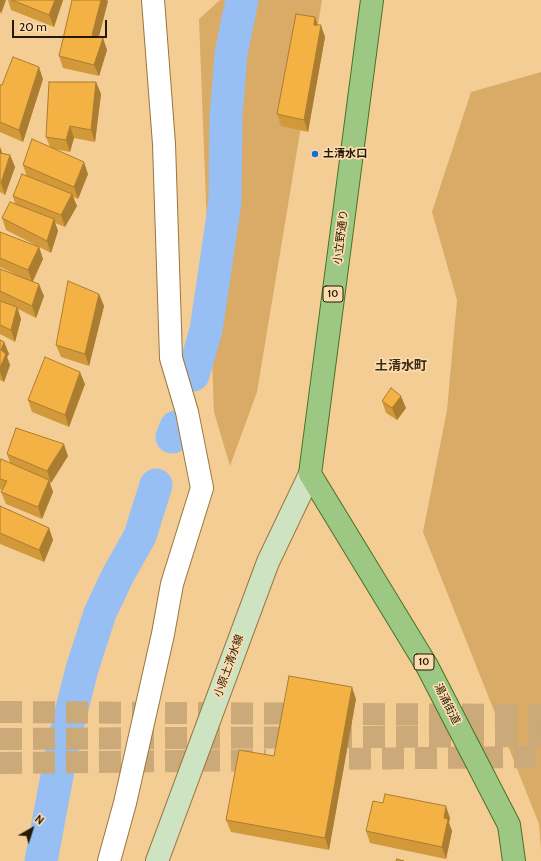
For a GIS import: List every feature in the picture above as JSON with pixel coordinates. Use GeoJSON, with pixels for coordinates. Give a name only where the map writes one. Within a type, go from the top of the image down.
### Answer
{"type":"FeatureCollection","features":[{"type":"Feature","properties":{"kind":"main road","name":"小立野通り"},"geometry":{"type":"LineString","coordinates":[[310,474],[372,0]]}},
{"type":"Feature","properties":{"kind":"main road","name":"小原土清水線"},"geometry":{"type":"LineString","coordinates":[[157,861],[268,562],[310,474]]}},
{"type":"Feature","properties":{"kind":"main road","name":"湯涌街道"},"geometry":{"type":"LineString","coordinates":[[310,474],[427,666],[508,825],[514,861]]}},
{"type":"Feature","properties":{"kind":"street"},"geometry":{"type":"LineString","coordinates":[[109,861],[125,804],[162,642],[172,584],[202,488],[187,412],[172,358],[164,144],[153,0]]}},
{"type":"Feature","properties":{"kind":"shaded area"},"geometry":{"type":"Polygon","coordinates":[[[220,0],[322,0],[257,392],[230,466],[214,412],[199,19],[220,0]]]}},
{"type":"Feature","properties":{"kind":"shaded area"},"geometry":{"type":"Polygon","coordinates":[[[541,72],[541,850],[539,824],[423,532],[447,410],[457,300],[432,212],[471,92],[541,72]]]}},
{"type":"Feature","properties":{"kind":"building"},"geometry":{"type":"Polygon","coordinates":[[[12,0],[55,0],[49,15],[12,0]]]}},
{"type":"Feature","properties":{"kind":"building"},"geometry":{"type":"Polygon","coordinates":[[[72,0],[101,0],[92,35],[103,38],[94,65],[59,56],[72,0]]]}},
{"type":"Feature","properties":{"kind":"building"},"geometry":{"type":"Polygon","coordinates":[[[296,14],[315,17],[314,25],[321,25],[304,120],[277,114],[296,14]]]}},
{"type":"Feature","properties":{"kind":"building"},"geometry":{"type":"Polygon","coordinates":[[[13,57],[39,67],[19,130],[0,122],[0,85],[2,85],[13,57]]]}},
{"type":"Feature","properties":{"kind":"building"},"geometry":{"type":"Polygon","coordinates":[[[49,82],[96,82],[91,130],[70,126],[66,140],[46,137],[49,82]]]}},
{"type":"Feature","properties":{"kind":"building"},"geometry":{"type":"Polygon","coordinates":[[[32,139],[84,162],[74,187],[23,165],[32,139]]]}},
{"type":"Feature","properties":{"kind":"building"},"geometry":{"type":"Polygon","coordinates":[[[0,153],[10,155],[1,183],[0,182],[0,153]]]}},
{"type":"Feature","properties":{"kind":"building"},"geometry":{"type":"Polygon","coordinates":[[[22,174],[72,194],[61,215],[13,196],[22,174]]]}},
{"type":"Feature","properties":{"kind":"building"},"geometry":{"type":"Polygon","coordinates":[[[10,202],[54,219],[47,241],[2,218],[10,202]]]}},
{"type":"Feature","properties":{"kind":"building"},"geometry":{"type":"Polygon","coordinates":[[[0,232],[39,247],[28,270],[0,258],[0,232]]]}},
{"type":"Feature","properties":{"kind":"building"},"geometry":{"type":"Polygon","coordinates":[[[0,269],[39,284],[32,306],[0,291],[0,269]]]}},
{"type":"Feature","properties":{"kind":"building"},"geometry":{"type":"Polygon","coordinates":[[[68,281],[99,294],[85,354],[56,345],[68,281]]]}},
{"type":"Feature","properties":{"kind":"building"},"geometry":{"type":"Polygon","coordinates":[[[0,301],[17,307],[11,330],[0,325],[0,301]]]}},
{"type":"Feature","properties":{"kind":"building"},"geometry":{"type":"Polygon","coordinates":[[[0,340],[4,342],[1,350],[6,354],[0,368],[0,340]]]}},
{"type":"Feature","properties":{"kind":"building"},"geometry":{"type":"Polygon","coordinates":[[[45,357],[80,372],[65,415],[28,400],[45,357]]]}},
{"type":"Feature","properties":{"kind":"building"},"geometry":{"type":"Polygon","coordinates":[[[391,388],[401,396],[392,408],[382,401],[391,388]]]}},
{"type":"Feature","properties":{"kind":"building"},"geometry":{"type":"Polygon","coordinates":[[[16,428],[64,444],[47,471],[7,454],[16,428]]]}},
{"type":"Feature","properties":{"kind":"building"},"geometry":{"type":"Polygon","coordinates":[[[1,459],[49,480],[38,507],[1,492],[7,481],[0,479],[1,459]]]}},
{"type":"Feature","properties":{"kind":"building"},"geometry":{"type":"Polygon","coordinates":[[[0,506],[49,528],[39,550],[0,533],[0,506]]]}},
{"type":"Feature","properties":{"kind":"building"},"geometry":{"type":"Polygon","coordinates":[[[289,676],[352,687],[325,838],[226,820],[239,750],[274,756],[289,676]]]}},
{"type":"Feature","properties":{"kind":"building"},"geometry":{"type":"Polygon","coordinates":[[[385,794],[446,806],[444,818],[448,819],[442,847],[366,831],[373,801],[383,803],[385,794]]]}},
{"type":"Feature","properties":{"kind":"waterway"},"geometry":{"type":"LineString","coordinates":[[193,375],[206,330],[225,202],[226,117],[231,54],[242,0]]}},
{"type":"Feature","properties":{"kind":"waterway"},"geometry":{"type":"LineString","coordinates":[[172,437],[176,427]]}},
{"type":"Feature","properties":{"kind":"waterway"},"geometry":{"type":"LineString","coordinates":[[41,861],[63,744],[82,669],[100,613],[118,575],[140,536],[156,485]]}},
{"type":"Feature","properties":{"kind":"tunnel"},"geometry":{"type":"LineString","coordinates":[[0,712],[541,715]]}},
{"type":"Feature","properties":{"kind":"tunnel"},"geometry":{"type":"LineString","coordinates":[[0,739],[541,736]]}},
{"type":"Feature","properties":{"kind":"tunnel"},"geometry":{"type":"LineString","coordinates":[[316,759],[541,757]]}},
{"type":"Feature","properties":{"kind":"tunnel"},"geometry":{"type":"LineString","coordinates":[[0,763],[266,760]]}},
{"type":"Feature","properties":{"kind":"place","name":"土清水口"},"geometry":{"type":"Point","coordinates":[315,154]}},
{"type":"Feature","properties":{"kind":"district","name":"土清水町"},"geometry":{"type":"Point","coordinates":[401,366]}}]}
